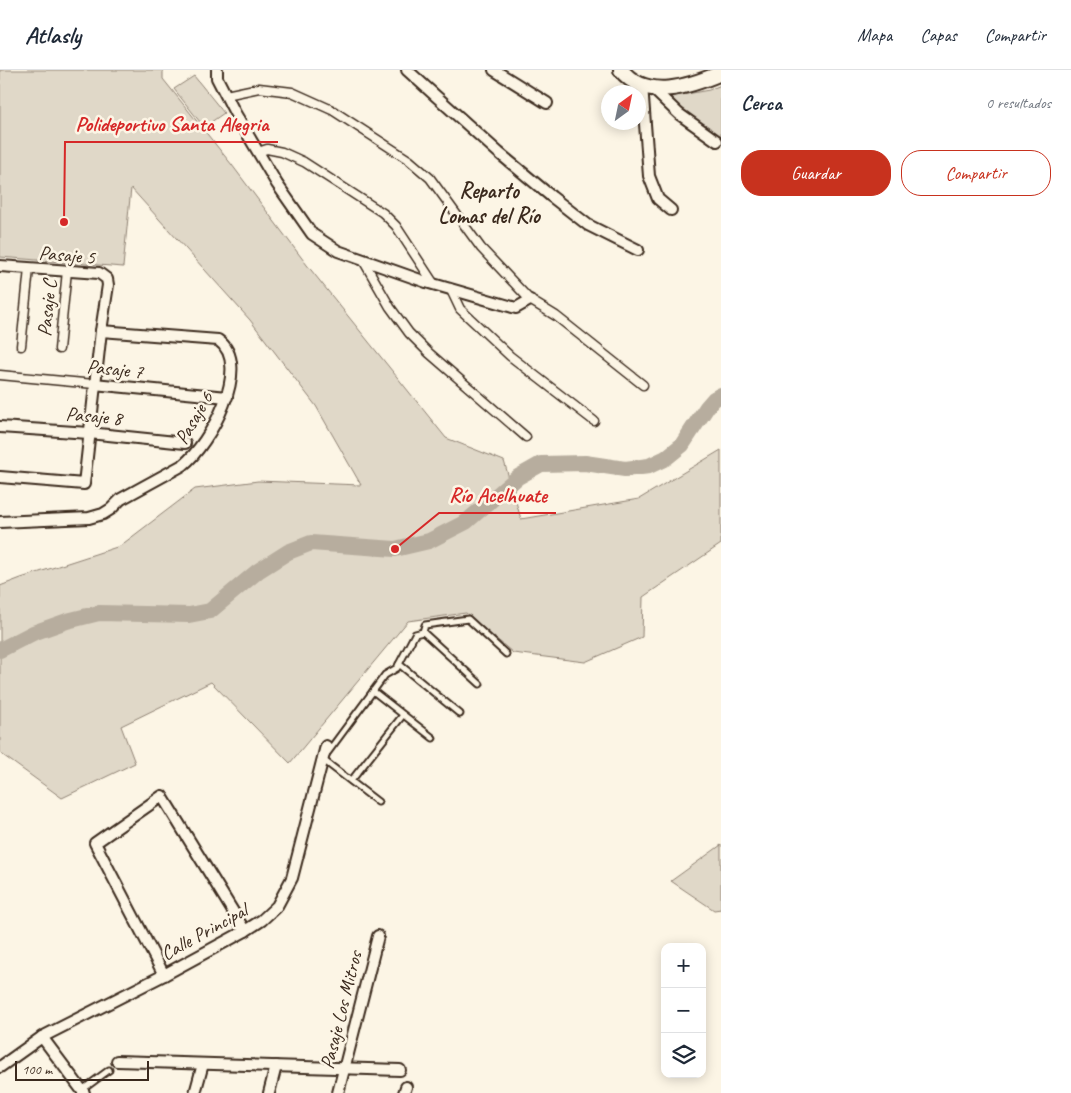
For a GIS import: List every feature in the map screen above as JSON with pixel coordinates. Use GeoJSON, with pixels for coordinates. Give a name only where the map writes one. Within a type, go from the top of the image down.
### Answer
{"type":"FeatureCollection","features":[{"type":"Feature","properties":{"kind":"main road"},"geometry":{"type":"LineString","coordinates":[[621,70],[633,81],[648,87],[684,86],[721,73]]}},
{"type":"Feature","properties":{"kind":"street"},"geometry":{"type":"LineString","coordinates":[[217,70],[217,78],[258,152],[277,184],[312,234],[338,251],[434,284],[516,308],[530,300]]}},
{"type":"Feature","properties":{"kind":"street"},"geometry":{"type":"LineString","coordinates":[[407,70],[499,153],[552,197],[588,225],[638,250]]}},
{"type":"Feature","properties":{"kind":"street"},"geometry":{"type":"LineString","coordinates":[[494,70],[547,103]]}},
{"type":"Feature","properties":{"kind":"street"},"geometry":{"type":"LineString","coordinates":[[671,210],[658,199],[649,176],[643,111],[648,87],[679,114],[716,141]]}},
{"type":"Feature","properties":{"kind":"street"},"geometry":{"type":"LineString","coordinates":[[226,95],[258,88],[292,92],[332,110],[409,160],[430,178],[481,248],[530,300],[556,316],[643,385]]}},
{"type":"Feature","properties":{"kind":"street"},"geometry":{"type":"LineString","coordinates":[[258,152],[267,149],[282,152],[304,162],[383,213],[396,226],[434,284]]}},
{"type":"Feature","properties":{"kind":"street"},"geometry":{"type":"LineString","coordinates":[[363,260],[390,307],[409,333],[429,353],[526,437]]}},
{"type":"Feature","properties":{"kind":"street","name":"Pasaje 5"},"geometry":{"type":"LineString","coordinates":[[0,266],[99,274],[107,278],[108,285],[101,331]]}},
{"type":"Feature","properties":{"kind":"street"},"geometry":{"type":"LineString","coordinates":[[21,346],[29,269]]}},
{"type":"Feature","properties":{"kind":"street","name":"Pasaje C"},"geometry":{"type":"LineString","coordinates":[[59,349],[67,271]]}},
{"type":"Feature","properties":{"kind":"street"},"geometry":{"type":"LineString","coordinates":[[450,288],[460,308],[510,356],[594,421]]}},
{"type":"Feature","properties":{"kind":"street"},"geometry":{"type":"LineString","coordinates":[[0,477],[84,484],[101,331]]}},
{"type":"Feature","properties":{"kind":"street","name":"Pasaje 6"},"geometry":{"type":"LineString","coordinates":[[0,522],[89,518],[103,514],[121,499],[183,465],[192,458],[220,414],[232,375],[228,352],[225,345],[218,340],[101,331]]}},
{"type":"Feature","properties":{"kind":"street","name":"Pasaje 7"},"geometry":{"type":"LineString","coordinates":[[0,375],[226,397]]}},
{"type":"Feature","properties":{"kind":"street","name":"Pasaje 8"},"geometry":{"type":"LineString","coordinates":[[0,427],[89,433],[185,443]]}},
{"type":"Feature","properties":{"kind":"street","name":"Calle Principal"},"geometry":{"type":"LineString","coordinates":[[0,1067],[42,1037],[164,975],[245,931],[262,920],[277,906],[292,878],[326,746]]}},
{"type":"Feature","properties":{"kind":"street"},"geometry":{"type":"LineString","coordinates":[[164,975],[95,843],[162,796],[245,931]]}},
{"type":"Feature","properties":{"kind":"street","name":"Pasaje Los Mitros"},"geometry":{"type":"LineString","coordinates":[[338,1093],[378,936]]}},
{"type":"Feature","properties":{"kind":"street"},"geometry":{"type":"LineString","coordinates":[[42,1037],[83,1092]]}},
{"type":"Feature","properties":{"kind":"street"},"geometry":{"type":"LineString","coordinates":[[117,1061],[400,1070]]}},
{"type":"Feature","properties":{"kind":"street"},"geometry":{"type":"LineString","coordinates":[[195,1093],[203,1064]]}},
{"type":"Feature","properties":{"kind":"street"},"geometry":{"type":"LineString","coordinates":[[269,1093],[276,1066]]}},
{"type":"Feature","properties":{"kind":"lane"},"geometry":{"type":"LineString","coordinates":[[423,632],[425,625],[468,619],[506,654]]}},
{"type":"Feature","properties":{"kind":"lane"},"geometry":{"type":"LineString","coordinates":[[378,802],[322,759],[384,675],[397,668],[415,634],[423,632]]}},
{"type":"Feature","properties":{"kind":"lane"},"geometry":{"type":"LineString","coordinates":[[423,632],[480,684]]}},
{"type":"Feature","properties":{"kind":"lane"},"geometry":{"type":"LineString","coordinates":[[399,664],[460,714]]}},
{"type":"Feature","properties":{"kind":"lane"},"geometry":{"type":"LineString","coordinates":[[373,691],[432,738]]}},
{"type":"Feature","properties":{"kind":"lane"},"geometry":{"type":"LineString","coordinates":[[351,781],[403,715]]}},
{"type":"Feature","properties":{"kind":"lane"},"geometry":{"type":"LineString","coordinates":[[83,1092],[109,1070]]}},
{"type":"Feature","properties":{"kind":"shaded area"},"geometry":{"type":"Polygon","coordinates":[[[0,70],[163,70],[163,79],[232,165],[307,265],[446,438],[504,461],[521,519],[639,499],[721,450],[721,544],[643,597],[642,637],[585,662],[513,653],[466,613],[408,621],[290,763],[211,682],[121,726],[135,763],[62,798],[0,753],[0,586],[120,546],[195,489],[258,481],[361,485],[316,406],[250,320],[131,188],[123,267],[0,257],[0,70]]]}},
{"type":"Feature","properties":{"kind":"shaded area"},"geometry":{"type":"Polygon","coordinates":[[[194,76],[224,113],[204,127],[174,89],[194,76]]]}},
{"type":"Feature","properties":{"kind":"shaded area"},"geometry":{"type":"Polygon","coordinates":[[[721,85],[721,137],[675,104],[670,97],[709,90],[721,85]]]}},
{"type":"Feature","properties":{"kind":"shaded area"},"geometry":{"type":"Polygon","coordinates":[[[721,845],[721,909],[714,910],[671,881],[721,845]]]}},
{"type":"Feature","properties":{"kind":"waterway"},"geometry":{"type":"LineString","coordinates":[[0,650],[33,633],[67,621],[99,613],[189,615],[210,611],[258,571],[288,552],[311,543],[395,549],[429,541],[466,522],[518,477],[541,464],[585,463],[625,469],[649,466],[666,458],[682,445],[707,407],[714,399],[721,395]]}},
{"type":"Feature","properties":{"kind":"place","name":"Polideportivo Santa Alegria"},"geometry":{"type":"Point","coordinates":[64,222]}},
{"type":"Feature","properties":{"kind":"place","name":"Río Acelhuate"},"geometry":{"type":"Point","coordinates":[395,549]}},
{"type":"Feature","properties":{"kind":"district","name":"Reparto Lomas del Río"},"geometry":{"type":"Point","coordinates":[489,204]}}]}
